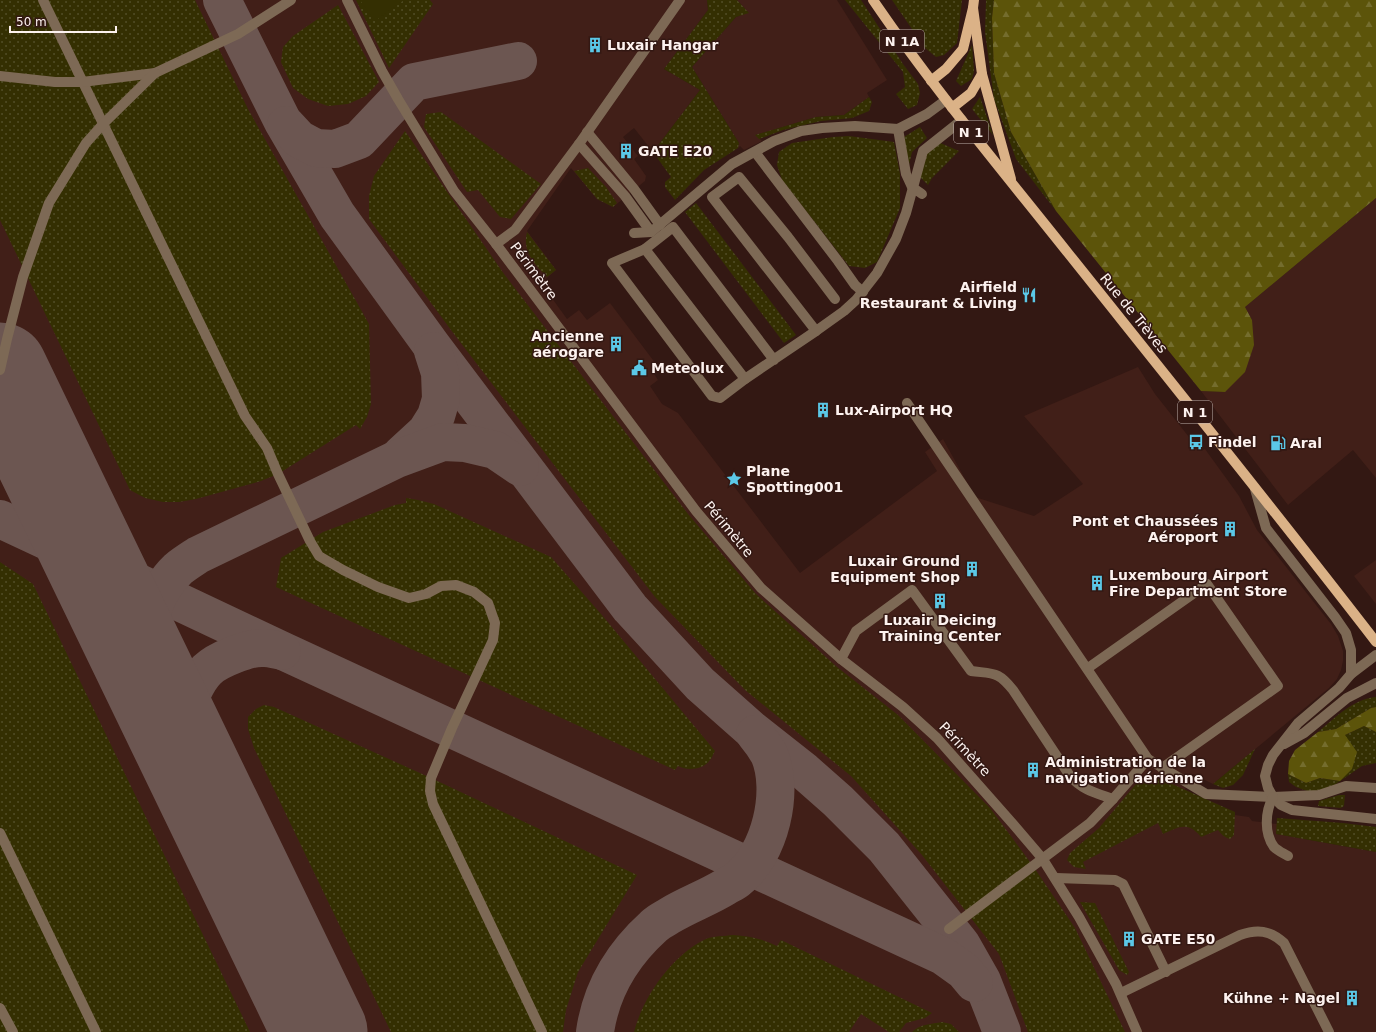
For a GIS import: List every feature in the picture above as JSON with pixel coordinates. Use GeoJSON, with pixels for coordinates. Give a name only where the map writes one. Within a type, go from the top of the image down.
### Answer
{"type":"FeatureCollection","features":[{"type":"Feature","properties":{"kind":"main road","name":"Rue de Trèves"},"geometry":{"type":"LineString","coordinates":[[873,0],[952,108],[1376,642]]}},
{"type":"Feature","properties":{"kind":"main road","name":"N 1"},"geometry":{"type":"LineString","coordinates":[[931,81],[946,69],[962,49],[974,4]]}},
{"type":"Feature","properties":{"kind":"main road","name":"N 1"},"geometry":{"type":"LineString","coordinates":[[974,4],[982,74],[1012,183]]}},
{"type":"Feature","properties":{"kind":"main road","name":"N 1"},"geometry":{"type":"LineString","coordinates":[[952,108],[971,93],[982,74]]}},
{"type":"Feature","properties":{"kind":"lane"},"geometry":{"type":"LineString","coordinates":[[43,0],[245,416],[267,448],[303,528],[319,556],[342,570],[409,598],[426,594],[441,586],[456,585],[474,592],[488,603],[495,622],[493,640],[452,728],[431,778],[430,792],[433,804],[542,1032]]}},
{"type":"Feature","properties":{"kind":"lane"},"geometry":{"type":"LineString","coordinates":[[0,76],[55,82],[82,82],[155,73],[238,34],[291,0]]}},
{"type":"Feature","properties":{"kind":"lane","name":"Périmètre"},"geometry":{"type":"LineString","coordinates":[[347,0],[382,71],[454,192],[496,244],[696,511],[761,588],[841,658],[903,707],[937,738],[983,788],[1042,858],[1056,878],[1121,993],[1137,1032]]}},
{"type":"Feature","properties":{"kind":"lane"},"geometry":{"type":"LineString","coordinates":[[496,244],[515,230],[579,144],[680,0]]}},
{"type":"Feature","properties":{"kind":"lane"},"geometry":{"type":"LineString","coordinates":[[0,370],[6,339],[23,277],[49,203],[86,143],[103,124],[155,73]]}},
{"type":"Feature","properties":{"kind":"lane"},"geometry":{"type":"LineString","coordinates":[[634,233],[651,232],[732,164],[774,141],[801,131],[822,128],[855,126],[898,129],[928,114],[946,100]]}},
{"type":"Feature","properties":{"kind":"lane"},"geometry":{"type":"LineString","coordinates":[[774,360],[673,227],[645,249],[612,263],[712,396],[720,398],[844,311],[863,292],[877,274],[896,239],[906,213],[923,151],[962,120]]}},
{"type":"Feature","properties":{"kind":"lane"},"geometry":{"type":"LineString","coordinates":[[898,129],[906,174],[912,187],[922,194]]}},
{"type":"Feature","properties":{"kind":"lane"},"geometry":{"type":"LineString","coordinates":[[587,132],[634,189],[660,225]]}},
{"type":"Feature","properties":{"kind":"lane"},"geometry":{"type":"LineString","coordinates":[[579,144],[625,196],[651,232]]}},
{"type":"Feature","properties":{"kind":"lane"},"geometry":{"type":"LineString","coordinates":[[755,152],[856,285],[863,292]]}},
{"type":"Feature","properties":{"kind":"lane"},"geometry":{"type":"LineString","coordinates":[[816,331],[712,197],[739,176],[835,299]]}},
{"type":"Feature","properties":{"kind":"lane"},"geometry":{"type":"LineString","coordinates":[[645,249],[745,379]]}},
{"type":"Feature","properties":{"kind":"lane"},"geometry":{"type":"LineString","coordinates":[[907,403],[1088,668],[1148,759],[1206,794],[1273,797],[1319,794],[1346,786],[1376,788]]}},
{"type":"Feature","properties":{"kind":"lane"},"geometry":{"type":"LineString","coordinates":[[1255,488],[1266,528],[1336,617],[1346,633],[1351,650],[1351,674]]}},
{"type":"Feature","properties":{"kind":"lane"},"geometry":{"type":"LineString","coordinates":[[1088,668],[1207,584],[1278,686],[1162,768]]}},
{"type":"Feature","properties":{"kind":"lane"},"geometry":{"type":"LineString","coordinates":[[841,658],[856,631],[912,590],[971,672],[992,674],[1000,676],[1005,680],[1070,776],[1077,784],[1087,790],[1113,799]]}},
{"type":"Feature","properties":{"kind":"lane"},"geometry":{"type":"LineString","coordinates":[[1376,655],[1351,674],[1339,688],[1298,723],[1273,755],[1268,764],[1266,776],[1268,788],[1273,797],[1281,805],[1292,810],[1376,819]]}},
{"type":"Feature","properties":{"kind":"lane"},"geometry":{"type":"LineString","coordinates":[[1281,746],[1304,733],[1347,698],[1376,683]]}},
{"type":"Feature","properties":{"kind":"lane"},"geometry":{"type":"LineString","coordinates":[[949,929],[1090,823],[1148,759]]}},
{"type":"Feature","properties":{"kind":"lane"},"geometry":{"type":"LineString","coordinates":[[1273,797],[1270,802],[1267,821],[1270,838],[1278,851],[1288,856]]}},
{"type":"Feature","properties":{"kind":"lane"},"geometry":{"type":"LineString","coordinates":[[0,833],[96,1032]]}},
{"type":"Feature","properties":{"kind":"lane"},"geometry":{"type":"LineString","coordinates":[[1056,878],[1115,880],[1124,884],[1166,972]]}},
{"type":"Feature","properties":{"kind":"lane"},"geometry":{"type":"LineString","coordinates":[[1121,993],[1240,935],[1250,931],[1260,931],[1271,934],[1284,943],[1330,1032]]}},
{"type":"Feature","properties":{"kind":"lane"},"geometry":{"type":"LineString","coordinates":[[0,1008],[13,1032]]}},
{"type":"Feature","properties":{"kind":"shaded area"},"geometry":{"type":"Polygon","coordinates":[[[0,0],[707,0],[708,10],[664,69],[700,90],[653,152],[634,128],[623,137],[638,156],[634,159],[646,176],[645,181],[613,207],[597,199],[571,168],[527,231],[556,270],[541,283],[567,319],[579,310],[587,320],[610,303],[659,368],[653,372],[658,380],[650,386],[662,404],[678,413],[800,573],[937,471],[925,452],[943,439],[975,497],[1034,516],[1083,484],[1024,416],[1138,367],[1155,394],[1200,451],[1205,449],[1239,496],[1257,530],[1331,624],[1338,636],[1343,651],[1341,670],[1337,679],[1329,688],[1213,784],[1193,774],[1183,793],[1231,816],[1235,815],[1249,817],[1252,821],[1277,824],[1277,834],[1376,852],[1376,1032],[1,1032],[0,0]]]}},
{"type":"Feature","properties":{"kind":"shaded area"},"geometry":{"type":"Polygon","coordinates":[[[0,0],[195,0],[248,109],[369,324],[371,404],[367,417],[360,429],[356,425],[278,474],[261,481],[196,499],[179,502],[163,502],[145,498],[130,490],[0,220],[0,0]]]}},
{"type":"Feature","properties":{"kind":"shaded area"},"geometry":{"type":"Polygon","coordinates":[[[356,0],[430,0],[433,4],[389,68],[356,0]]]}},
{"type":"Feature","properties":{"kind":"shaded area"},"geometry":{"type":"Polygon","coordinates":[[[360,0],[404,0],[375,21],[360,0]]]}},
{"type":"Feature","properties":{"kind":"shaded area"},"geometry":{"type":"Polygon","coordinates":[[[707,0],[737,0],[749,13],[736,17],[692,67],[739,143],[738,148],[704,170],[675,200],[665,187],[665,182],[671,177],[653,152],[700,90],[664,69],[708,10],[707,0]]]}},
{"type":"Feature","properties":{"kind":"shaded area"},"geometry":{"type":"Polygon","coordinates":[[[737,0],[837,0],[887,80],[867,93],[869,97],[844,115],[816,117],[756,135],[762,141],[744,150],[740,146],[738,148],[739,143],[692,67],[736,17],[748,12],[737,0]]]}},
{"type":"Feature","properties":{"kind":"shaded area"},"geometry":{"type":"Polygon","coordinates":[[[845,0],[861,0],[918,84],[920,93],[917,105],[908,109],[896,94],[905,87],[903,72],[845,0]]]}},
{"type":"Feature","properties":{"kind":"shaded area"},"geometry":{"type":"Polygon","coordinates":[[[892,0],[962,0],[957,43],[944,55],[936,57],[925,48],[892,0]]]}},
{"type":"Feature","properties":{"kind":"shaded area"},"geometry":{"type":"Polygon","coordinates":[[[986,0],[994,0],[992,18],[994,73],[1011,132],[1056,211],[1016,159],[994,99],[985,32],[986,0]]]}},
{"type":"Feature","properties":{"kind":"shaded area"},"geometry":{"type":"Polygon","coordinates":[[[338,5],[379,82],[366,96],[348,104],[328,106],[308,99],[293,88],[281,62],[283,47],[293,36],[338,5]]]}},
{"type":"Feature","properties":{"kind":"shaded area"},"geometry":{"type":"Polygon","coordinates":[[[972,45],[974,71],[972,79],[961,86],[956,81],[972,45]]]}},
{"type":"Feature","properties":{"kind":"shaded area"},"geometry":{"type":"Polygon","coordinates":[[[869,97],[872,102],[869,111],[852,118],[821,121],[783,130],[759,139],[755,135],[816,117],[844,115],[869,97]]]}},
{"type":"Feature","properties":{"kind":"shaded area"},"geometry":{"type":"Polygon","coordinates":[[[980,97],[993,135],[972,109],[980,97]]]}},
{"type":"Feature","properties":{"kind":"shaded area"},"geometry":{"type":"Polygon","coordinates":[[[441,112],[541,184],[511,219],[500,217],[478,190],[467,192],[424,127],[426,114],[441,112]]]}},
{"type":"Feature","properties":{"kind":"shaded area"},"geometry":{"type":"Polygon","coordinates":[[[920,127],[927,138],[912,152],[909,165],[904,137],[920,127]]]}},
{"type":"Feature","properties":{"kind":"shaded area"},"geometry":{"type":"Polygon","coordinates":[[[405,131],[504,274],[688,514],[756,594],[837,667],[898,715],[990,808],[1033,866],[1075,928],[1125,1032],[1028,1032],[999,954],[922,855],[851,776],[745,690],[655,597],[454,334],[369,219],[369,196],[374,176],[405,131]]]}},
{"type":"Feature","properties":{"kind":"shaded area"},"geometry":{"type":"Polygon","coordinates":[[[849,136],[894,142],[900,174],[900,208],[877,262],[865,268],[849,266],[782,180],[777,165],[779,152],[792,143],[849,136]]]}},
{"type":"Feature","properties":{"kind":"shaded area"},"geometry":{"type":"Polygon","coordinates":[[[938,142],[959,151],[932,178],[928,185],[920,177],[928,151],[938,142]]]}},
{"type":"Feature","properties":{"kind":"shaded area"},"geometry":{"type":"Polygon","coordinates":[[[588,168],[606,187],[617,203],[613,207],[597,199],[574,171],[588,168]]]}},
{"type":"Feature","properties":{"kind":"shaded area"},"geometry":{"type":"Polygon","coordinates":[[[1376,198],[1376,478],[1353,450],[1288,505],[1201,391],[1225,392],[1252,320],[1245,307],[1376,198]]]}},
{"type":"Feature","properties":{"kind":"shaded area"},"geometry":{"type":"Polygon","coordinates":[[[696,203],[796,335],[784,343],[685,212],[696,203]]]}},
{"type":"Feature","properties":{"kind":"shaded area"},"geometry":{"type":"Polygon","coordinates":[[[527,232],[556,270],[547,277],[530,257],[526,245],[527,232]]]}},
{"type":"Feature","properties":{"kind":"shaded area"},"geometry":{"type":"Polygon","coordinates":[[[406,498],[434,504],[551,557],[601,614],[715,751],[710,760],[699,768],[686,769],[678,766],[675,770],[276,587],[281,558],[323,532],[395,505],[406,503],[406,498]]]}},
{"type":"Feature","properties":{"kind":"shaded area"},"geometry":{"type":"Polygon","coordinates":[[[1376,560],[1376,604],[1354,576],[1376,560]]]}},
{"type":"Feature","properties":{"kind":"shaded area"},"geometry":{"type":"Polygon","coordinates":[[[0,562],[33,584],[250,1032],[0,1032],[0,562]]]}},
{"type":"Feature","properties":{"kind":"shaded area"},"geometry":{"type":"Polygon","coordinates":[[[1376,697],[1376,707],[1371,708],[1336,729],[1318,732],[1352,705],[1360,701],[1376,697]]]}},
{"type":"Feature","properties":{"kind":"shaded area"},"geometry":{"type":"Polygon","coordinates":[[[264,705],[274,707],[431,778],[637,875],[578,972],[566,1010],[563,1032],[391,1032],[254,748],[248,729],[248,717],[256,709],[264,705]]]}},
{"type":"Feature","properties":{"kind":"shaded area"},"geometry":{"type":"Polygon","coordinates":[[[1364,726],[1376,732],[1376,763],[1362,766],[1330,788],[1310,792],[1296,787],[1289,782],[1288,774],[1306,783],[1320,778],[1340,781],[1345,735],[1364,726]]]}},
{"type":"Feature","properties":{"kind":"shaded area"},"geometry":{"type":"Polygon","coordinates":[[[1255,749],[1243,775],[1233,785],[1223,788],[1213,784],[1255,749]]]}},
{"type":"Feature","properties":{"kind":"shaded area"},"geometry":{"type":"Polygon","coordinates":[[[1150,777],[1163,780],[1235,812],[1234,835],[1230,839],[1223,836],[1218,830],[1201,837],[1192,829],[1187,827],[1174,829],[1163,834],[1158,823],[1083,862],[1086,869],[1074,867],[1067,860],[1070,853],[1099,828],[1136,784],[1150,777]]]}},
{"type":"Feature","properties":{"kind":"shaded area"},"geometry":{"type":"Polygon","coordinates":[[[1339,795],[1345,795],[1344,806],[1341,808],[1318,806],[1319,801],[1339,795]]]}},
{"type":"Feature","properties":{"kind":"shaded area"},"geometry":{"type":"Polygon","coordinates":[[[1277,818],[1376,827],[1376,852],[1276,834],[1277,818]]]}},
{"type":"Feature","properties":{"kind":"shaded area"},"geometry":{"type":"Polygon","coordinates":[[[1080,902],[1095,903],[1129,972],[1127,975],[1119,970],[1080,902]]]}},
{"type":"Feature","properties":{"kind":"shaded area"},"geometry":{"type":"Polygon","coordinates":[[[733,935],[756,938],[777,946],[781,940],[932,1013],[925,1018],[906,1023],[899,1032],[889,1032],[861,1014],[849,1032],[634,1032],[644,1005],[652,991],[671,966],[682,955],[706,939],[733,935]]]}},
{"type":"Feature","properties":{"kind":"shaded area"},"geometry":{"type":"Polygon","coordinates":[[[942,1022],[951,1024],[959,1032],[912,1032],[922,1026],[942,1022]]]}},
{"type":"Feature","properties":{"kind":"green space"},"geometry":{"type":"Polygon","coordinates":[[[994,0],[1376,0],[1376,198],[1245,307],[1252,320],[1254,345],[1245,372],[1225,392],[1201,391],[1056,211],[1011,132],[994,73],[992,18],[994,0]]]}},
{"type":"Feature","properties":{"kind":"green space"},"geometry":{"type":"Polygon","coordinates":[[[1376,707],[1376,732],[1364,726],[1345,735],[1357,752],[1352,769],[1340,781],[1320,778],[1306,783],[1288,774],[1289,761],[1295,750],[1318,732],[1336,729],[1371,708],[1376,707]]]}},
{"type":"Feature","properties":{"kind":"taxiway"},"geometry":{"type":"LineString","coordinates":[[222,0],[283,122],[337,215],[432,346],[630,608],[700,684],[752,730],[804,771],[838,801],[884,847],[961,944],[982,981],[1002,1032]]}},
{"type":"Feature","properties":{"kind":"taxiway"},"geometry":{"type":"LineString","coordinates":[[286,125],[299,139],[316,148],[335,149],[359,140],[414,82],[518,61]]}},
{"type":"Feature","properties":{"kind":"taxiway"},"geometry":{"type":"LineString","coordinates":[[401,455],[426,432],[436,416],[441,399],[440,373],[433,351]]}},
{"type":"Feature","properties":{"kind":"taxiway"},"geometry":{"type":"LineString","coordinates":[[159,699],[150,668],[147,650],[149,625],[156,601],[162,589],[169,579],[185,563],[198,555],[397,459],[443,442],[465,443],[495,450],[520,467]]}},
{"type":"Feature","properties":{"kind":"taxiway"},"geometry":{"type":"LineString","coordinates":[[49,471],[70,510],[86,529]]}},
{"type":"Feature","properties":{"kind":"taxiway"},"geometry":{"type":"LineString","coordinates":[[70,510],[85,538],[97,554],[122,575],[943,956],[964,971],[974,983]]}},
{"type":"Feature","properties":{"kind":"taxiway"},"geometry":{"type":"LineString","coordinates":[[0,519],[107,569]]}},
{"type":"Feature","properties":{"kind":"taxiway"},"geometry":{"type":"LineString","coordinates":[[189,760],[185,726],[186,714],[194,690],[203,674],[218,662],[242,652],[258,648],[282,651]]}},
{"type":"Feature","properties":{"kind":"taxiway"},"geometry":{"type":"LineString","coordinates":[[595,1032],[602,1002],[608,987],[623,961],[643,937],[663,919],[735,881],[749,868],[759,854],[772,821],[775,803],[775,786],[774,769],[769,754],[755,734]]}},
{"type":"Feature","properties":{"kind":"runway"},"geometry":{"type":"LineString","coordinates":[[0,370],[320,1032]]}},
{"type":"Feature","properties":{"kind":"place","name":"Luxair Hangar"},"geometry":{"type":"Point","coordinates":[595,45]}},
{"type":"Feature","properties":{"kind":"place","name":"GATE E20"},"geometry":{"type":"Point","coordinates":[626,151]}},
{"type":"Feature","properties":{"kind":"place","name":"Airfield Restaurant & Living"},"geometry":{"type":"Point","coordinates":[1029,295]}},
{"type":"Feature","properties":{"kind":"place","name":"Ancienne aérogare"},"geometry":{"type":"Point","coordinates":[616,344]}},
{"type":"Feature","properties":{"kind":"place","name":"Meteolux"},"geometry":{"type":"Point","coordinates":[639,368]}},
{"type":"Feature","properties":{"kind":"place","name":"Lux-Airport HQ"},"geometry":{"type":"Point","coordinates":[823,410]}},
{"type":"Feature","properties":{"kind":"place","name":"Findel"},"geometry":{"type":"Point","coordinates":[1196,442]}},
{"type":"Feature","properties":{"kind":"place","name":"Aral"},"geometry":{"type":"Point","coordinates":[1278,443]}},
{"type":"Feature","properties":{"kind":"place","name":"Plane Spotting001"},"geometry":{"type":"Point","coordinates":[734,479]}},
{"type":"Feature","properties":{"kind":"place","name":"Pont et Chaussées Aéroport"},"geometry":{"type":"Point","coordinates":[1230,529]}},
{"type":"Feature","properties":{"kind":"place","name":"Luxair Ground Equipment Shop"},"geometry":{"type":"Point","coordinates":[972,569]}},
{"type":"Feature","properties":{"kind":"place","name":"Luxembourg Airport Fire Department Store"},"geometry":{"type":"Point","coordinates":[1097,583]}},
{"type":"Feature","properties":{"kind":"place","name":"Luxair Deicing Training Center"},"geometry":{"type":"Point","coordinates":[940,601]}},
{"type":"Feature","properties":{"kind":"place","name":"Administration de la navigation aérienne"},"geometry":{"type":"Point","coordinates":[1033,770]}},
{"type":"Feature","properties":{"kind":"place","name":"GATE E50"},"geometry":{"type":"Point","coordinates":[1129,939]}},
{"type":"Feature","properties":{"kind":"place","name":"Kühne + Nagel"},"geometry":{"type":"Point","coordinates":[1352,998]}}]}
